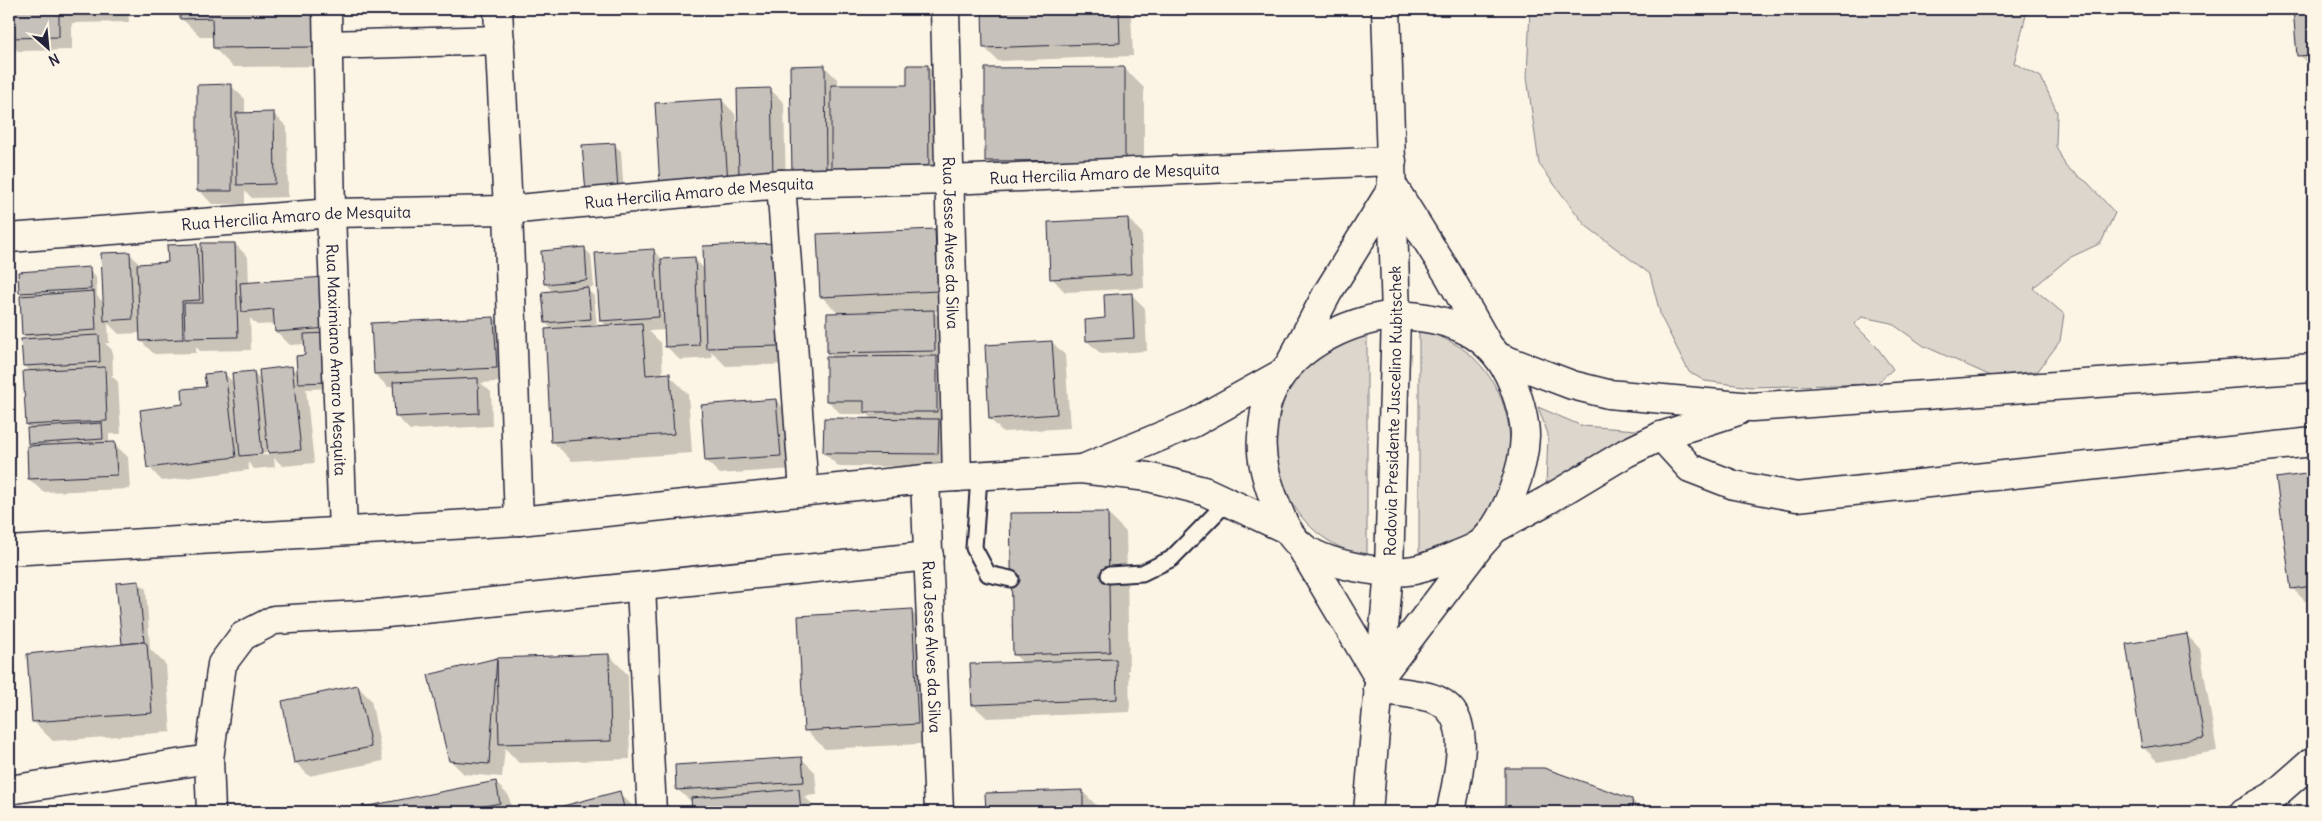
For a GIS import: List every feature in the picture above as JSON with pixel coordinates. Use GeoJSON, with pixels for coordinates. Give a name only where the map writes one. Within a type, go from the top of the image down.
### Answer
{"type":"FeatureCollection","features":[{"type":"Feature","properties":{"kind":"main road","name":"Rua Maximiano Amaro Mesquita"},"geometry":{"type":"LineString","coordinates":[[327,9],[343,531]]}},
{"type":"Feature","properties":{"kind":"main road"},"geometry":{"type":"LineString","coordinates":[[498,9],[520,521]]}},
{"type":"Feature","properties":{"kind":"main road","name":"Rua Jesse Alves da Silva"},"geometry":{"type":"LineString","coordinates":[[945,9],[949,180],[968,477]]}},
{"type":"Feature","properties":{"kind":"main road","name":"Rodovia Presidente Juscelino Kubitschek"},"geometry":{"type":"LineString","coordinates":[[1368,812],[1389,571],[1396,314],[1386,9]]}},
{"type":"Feature","properties":{"kind":"main road"},"geometry":{"type":"LineString","coordinates":[[328,45],[500,40]]}},
{"type":"Feature","properties":{"kind":"main road"},"geometry":{"type":"LineString","coordinates":[[1379,684],[1487,536],[1514,489],[1525,435],[1521,406],[1494,352],[1392,174]]}},
{"type":"Feature","properties":{"kind":"main road"},"geometry":{"type":"LineString","coordinates":[[1392,174],[1268,400],[1261,443],[1265,473],[1293,537],[1379,684],[1438,700],[1449,708],[1457,722],[1463,740],[1452,812]]}},
{"type":"Feature","properties":{"kind":"main road","name":"Rua Hercilia Amaro de Mesquita"},"geometry":{"type":"LineString","coordinates":[[9,238],[332,213],[508,210],[781,184],[1392,174]]}},
{"type":"Feature","properties":{"kind":"main road"},"geometry":{"type":"LineString","coordinates":[[781,184],[804,491]]}},
{"type":"Feature","properties":{"kind":"main road"},"geometry":{"type":"LineString","coordinates":[[1081,470],[1192,423],[1286,368],[1323,339],[1355,323],[1396,314],[1442,320],[1461,327],[1494,352],[1572,385],[1608,394],[1752,407],[2313,368]]}},
{"type":"Feature","properties":{"kind":"main road"},"geometry":{"type":"LineString","coordinates":[[9,552],[520,521],[925,480],[1081,470],[1148,477],[1204,492],[1293,537],[1313,553],[1344,564],[1389,571],[1412,570],[1434,564],[1487,536],[1626,453],[1661,436],[1752,407]]}},
{"type":"Feature","properties":{"kind":"main road"},"geometry":{"type":"LineString","coordinates":[[1661,436],[1690,468],[1734,485],[1797,497],[2313,442]]}},
{"type":"Feature","properties":{"kind":"main road","name":"Rua Jesse Alves da Silva"},"geometry":{"type":"LineString","coordinates":[[925,480],[939,812]]}},
{"type":"Feature","properties":{"kind":"main road"},"geometry":{"type":"LineString","coordinates":[[211,812],[210,759],[216,699],[222,664],[242,636],[274,620],[377,614],[929,556]]}},
{"type":"Feature","properties":{"kind":"main road"},"geometry":{"type":"LineString","coordinates":[[641,587],[652,812]]}},
{"type":"Feature","properties":{"kind":"main road"},"geometry":{"type":"LineString","coordinates":[[9,790],[210,759]]}},
{"type":"Feature","properties":{"kind":"main road"},"geometry":{"type":"LineString","coordinates":[[2244,812],[2273,796],[2313,761]]}},
{"type":"Feature","properties":{"kind":"lane"},"geometry":{"type":"LineString","coordinates":[[968,477],[974,548],[988,574],[1011,579]]}},
{"type":"Feature","properties":{"kind":"lane"},"geometry":{"type":"LineString","coordinates":[[1109,576],[1142,573],[1171,559],[1227,502]]}},
{"type":"Feature","properties":{"kind":"shaded area"},"geometry":{"type":"Polygon","coordinates":[[[1530,9],[2030,9],[2026,15],[2014,63],[2041,77],[2057,112],[2056,146],[2066,167],[2088,183],[2115,213],[2101,243],[2069,258],[2033,288],[2064,314],[2060,341],[2038,371],[1991,376],[1924,346],[1891,323],[1862,317],[1854,324],[1876,346],[1893,369],[1876,384],[1751,387],[1705,381],[1689,372],[1661,317],[1650,274],[1585,225],[1539,164],[1527,77],[1530,9]]]}},
{"type":"Feature","properties":{"kind":"shaded area"},"geometry":{"type":"Polygon","coordinates":[[[1367,329],[1367,558],[1323,537],[1301,516],[1289,497],[1281,476],[1277,453],[1277,431],[1281,409],[1290,388],[1302,369],[1324,349],[1367,329]]]}},
{"type":"Feature","properties":{"kind":"shaded area"},"geometry":{"type":"Polygon","coordinates":[[[1419,329],[1462,348],[1486,371],[1499,394],[1507,418],[1510,443],[1507,469],[1499,493],[1486,516],[1462,539],[1419,558],[1419,329]]]}},
{"type":"Feature","properties":{"kind":"shaded area"},"geometry":{"type":"Polygon","coordinates":[[[1538,407],[1582,426],[1651,431],[1546,487],[1548,434],[1538,407]]]}},
{"type":"Feature","properties":{"kind":"building"},"geometry":{"type":"Polygon","coordinates":[[[9,9],[116,9],[59,10],[59,37],[9,38],[9,9]]]}},
{"type":"Feature","properties":{"kind":"building"},"geometry":{"type":"Polygon","coordinates":[[[180,9],[316,9],[317,47],[213,48],[212,18],[180,19],[180,9]]]}},
{"type":"Feature","properties":{"kind":"building"},"geometry":{"type":"Polygon","coordinates":[[[982,9],[1119,9],[1120,43],[983,48],[982,9]]]}},
{"type":"Feature","properties":{"kind":"building"},"geometry":{"type":"Polygon","coordinates":[[[2293,9],[2313,9],[2313,55],[2297,56],[2293,9]]]}},
{"type":"Feature","properties":{"kind":"building"},"geometry":{"type":"Polygon","coordinates":[[[825,65],[826,172],[792,173],[790,66],[825,65]]]}},
{"type":"Feature","properties":{"kind":"building"},"geometry":{"type":"Polygon","coordinates":[[[907,65],[928,65],[929,171],[831,172],[831,85],[907,85],[907,65]]]}},
{"type":"Feature","properties":{"kind":"building"},"geometry":{"type":"Polygon","coordinates":[[[1125,67],[1125,160],[985,161],[985,68],[1125,67]]]}},
{"type":"Feature","properties":{"kind":"building"},"geometry":{"type":"Polygon","coordinates":[[[232,84],[232,191],[197,191],[197,85],[232,84]]]}},
{"type":"Feature","properties":{"kind":"building"},"geometry":{"type":"Polygon","coordinates":[[[771,88],[773,177],[739,178],[737,89],[771,88]]]}},
{"type":"Feature","properties":{"kind":"building"},"geometry":{"type":"Polygon","coordinates":[[[722,99],[728,182],[660,187],[655,103],[722,99]]]}},
{"type":"Feature","properties":{"kind":"building"},"geometry":{"type":"Polygon","coordinates":[[[274,112],[275,184],[237,185],[236,113],[274,112]]]}},
{"type":"Feature","properties":{"kind":"building"},"geometry":{"type":"Polygon","coordinates":[[[615,143],[618,191],[586,193],[582,145],[615,143]]]}},
{"type":"Feature","properties":{"kind":"building"},"geometry":{"type":"Polygon","coordinates":[[[1128,218],[1131,274],[1050,279],[1048,222],[1128,218]]]}},
{"type":"Feature","properties":{"kind":"building"},"geometry":{"type":"Polygon","coordinates":[[[935,229],[938,291],[820,297],[817,234],[935,229]]]}},
{"type":"Feature","properties":{"kind":"building"},"geometry":{"type":"Polygon","coordinates":[[[201,243],[235,243],[238,337],[185,338],[184,303],[203,303],[201,243]]]}},
{"type":"Feature","properties":{"kind":"building"},"geometry":{"type":"Polygon","coordinates":[[[775,243],[778,346],[706,348],[703,246],[775,243]]]}},
{"type":"Feature","properties":{"kind":"building"},"geometry":{"type":"Polygon","coordinates":[[[197,244],[200,300],[182,301],[183,339],[140,341],[137,264],[168,262],[167,245],[197,244]]]}},
{"type":"Feature","properties":{"kind":"building"},"geometry":{"type":"Polygon","coordinates":[[[585,247],[587,280],[544,284],[541,251],[585,247]]]}},
{"type":"Feature","properties":{"kind":"building"},"geometry":{"type":"Polygon","coordinates":[[[654,249],[659,317],[600,321],[595,253],[654,249]]]}},
{"type":"Feature","properties":{"kind":"building"},"geometry":{"type":"Polygon","coordinates":[[[130,252],[133,319],[104,321],[101,253],[130,252]]]}},
{"type":"Feature","properties":{"kind":"building"},"geometry":{"type":"Polygon","coordinates":[[[695,257],[699,345],[665,347],[661,259],[695,257]]]}},
{"type":"Feature","properties":{"kind":"building"},"geometry":{"type":"Polygon","coordinates":[[[90,267],[91,289],[19,293],[18,272],[90,267]]]}},
{"type":"Feature","properties":{"kind":"building"},"geometry":{"type":"Polygon","coordinates":[[[325,277],[329,328],[275,332],[273,309],[242,312],[240,283],[325,277]]]}},
{"type":"Feature","properties":{"kind":"building"},"geometry":{"type":"Polygon","coordinates":[[[588,287],[591,319],[545,323],[542,292],[588,287]]]}},
{"type":"Feature","properties":{"kind":"building"},"geometry":{"type":"Polygon","coordinates":[[[94,291],[96,330],[22,335],[20,296],[94,291]]]}},
{"type":"Feature","properties":{"kind":"building"},"geometry":{"type":"Polygon","coordinates":[[[1132,293],[1134,338],[1086,341],[1085,320],[1105,318],[1104,295],[1132,293]]]}},
{"type":"Feature","properties":{"kind":"building"},"geometry":{"type":"Polygon","coordinates":[[[934,310],[935,351],[827,353],[827,313],[934,310]]]}},
{"type":"Feature","properties":{"kind":"building"},"geometry":{"type":"Polygon","coordinates":[[[494,317],[497,368],[374,374],[371,323],[494,317]]]}},
{"type":"Feature","properties":{"kind":"building"},"geometry":{"type":"Polygon","coordinates":[[[642,323],[646,375],[670,373],[674,434],[551,442],[545,329],[642,323]]]}},
{"type":"Feature","properties":{"kind":"building"},"geometry":{"type":"Polygon","coordinates":[[[328,333],[330,382],[298,383],[296,356],[305,355],[304,334],[328,333]]]}},
{"type":"Feature","properties":{"kind":"building"},"geometry":{"type":"Polygon","coordinates":[[[99,335],[100,362],[23,366],[21,339],[99,335]]]}},
{"type":"Feature","properties":{"kind":"building"},"geometry":{"type":"Polygon","coordinates":[[[1052,341],[1057,414],[989,419],[985,345],[1052,341]]]}},
{"type":"Feature","properties":{"kind":"building"},"geometry":{"type":"Polygon","coordinates":[[[937,356],[937,412],[864,412],[864,401],[826,401],[826,357],[937,356]]]}},
{"type":"Feature","properties":{"kind":"building"},"geometry":{"type":"Polygon","coordinates":[[[292,366],[301,450],[268,453],[259,370],[292,366]]]}},
{"type":"Feature","properties":{"kind":"building"},"geometry":{"type":"Polygon","coordinates":[[[105,367],[107,421],[26,425],[23,371],[105,367]]]}},
{"type":"Feature","properties":{"kind":"building"},"geometry":{"type":"Polygon","coordinates":[[[254,371],[262,454],[240,456],[232,373],[254,371]]]}},
{"type":"Feature","properties":{"kind":"building"},"geometry":{"type":"Polygon","coordinates":[[[225,372],[236,457],[147,468],[140,410],[183,404],[182,389],[206,387],[204,374],[225,372]]]}},
{"type":"Feature","properties":{"kind":"building"},"geometry":{"type":"Polygon","coordinates":[[[478,378],[479,413],[395,417],[393,382],[478,378]]]}},
{"type":"Feature","properties":{"kind":"building"},"geometry":{"type":"Polygon","coordinates":[[[776,399],[781,456],[705,461],[701,405],[776,399]]]}},
{"type":"Feature","properties":{"kind":"building"},"geometry":{"type":"Polygon","coordinates":[[[824,418],[939,419],[938,454],[823,453],[824,418]]]}},
{"type":"Feature","properties":{"kind":"building"},"geometry":{"type":"Polygon","coordinates":[[[102,423],[103,439],[28,444],[27,428],[102,423]]]}},
{"type":"Feature","properties":{"kind":"building"},"geometry":{"type":"Polygon","coordinates":[[[115,442],[117,475],[28,479],[27,446],[115,442]]]}},
{"type":"Feature","properties":{"kind":"building"},"geometry":{"type":"Polygon","coordinates":[[[2313,473],[2313,586],[2291,589],[2276,478],[2313,473]]]}},
{"type":"Feature","properties":{"kind":"building"},"geometry":{"type":"Polygon","coordinates":[[[1108,512],[1110,652],[1013,655],[1010,513],[1108,512]]]}},
{"type":"Feature","properties":{"kind":"building"},"geometry":{"type":"Polygon","coordinates":[[[139,581],[144,642],[122,644],[116,583],[139,581]]]}},
{"type":"Feature","properties":{"kind":"building"},"geometry":{"type":"Polygon","coordinates":[[[912,609],[918,724],[804,731],[798,616],[912,609]]]}},
{"type":"Feature","properties":{"kind":"building"},"geometry":{"type":"Polygon","coordinates":[[[2187,634],[2204,738],[2142,748],[2126,644],[2187,634]]]}},
{"type":"Feature","properties":{"kind":"building"},"geometry":{"type":"Polygon","coordinates":[[[144,642],[147,644],[152,713],[32,722],[27,654],[144,642]]]}},
{"type":"Feature","properties":{"kind":"building"},"geometry":{"type":"Polygon","coordinates":[[[609,654],[611,741],[499,744],[497,658],[609,654]]]}},
{"type":"Feature","properties":{"kind":"building"},"geometry":{"type":"Polygon","coordinates":[[[497,658],[489,764],[449,761],[428,675],[497,658]]]}},
{"type":"Feature","properties":{"kind":"building"},"geometry":{"type":"Polygon","coordinates":[[[1116,659],[1117,699],[972,705],[970,664],[1116,659]]]}},
{"type":"Feature","properties":{"kind":"building"},"geometry":{"type":"Polygon","coordinates":[[[358,685],[371,747],[294,763],[282,701],[358,685]]]}},
{"type":"Feature","properties":{"kind":"building"},"geometry":{"type":"Polygon","coordinates":[[[802,757],[804,782],[676,790],[675,765],[802,757]]]}},
{"type":"Feature","properties":{"kind":"building"},"geometry":{"type":"Polygon","coordinates":[[[1505,768],[1544,768],[1632,799],[1633,812],[1505,812],[1505,768]]]}},
{"type":"Feature","properties":{"kind":"building"},"geometry":{"type":"Polygon","coordinates":[[[496,781],[500,803],[454,812],[338,812],[496,781]]]}},
{"type":"Feature","properties":{"kind":"building"},"geometry":{"type":"Polygon","coordinates":[[[799,789],[801,812],[692,812],[691,798],[799,789]]]}},
{"type":"Feature","properties":{"kind":"building"},"geometry":{"type":"Polygon","coordinates":[[[1083,790],[1083,812],[986,812],[985,793],[1083,790]]]}},
{"type":"Feature","properties":{"kind":"building"},"geometry":{"type":"Polygon","coordinates":[[[620,791],[625,812],[540,812],[620,791]]]}}]}
